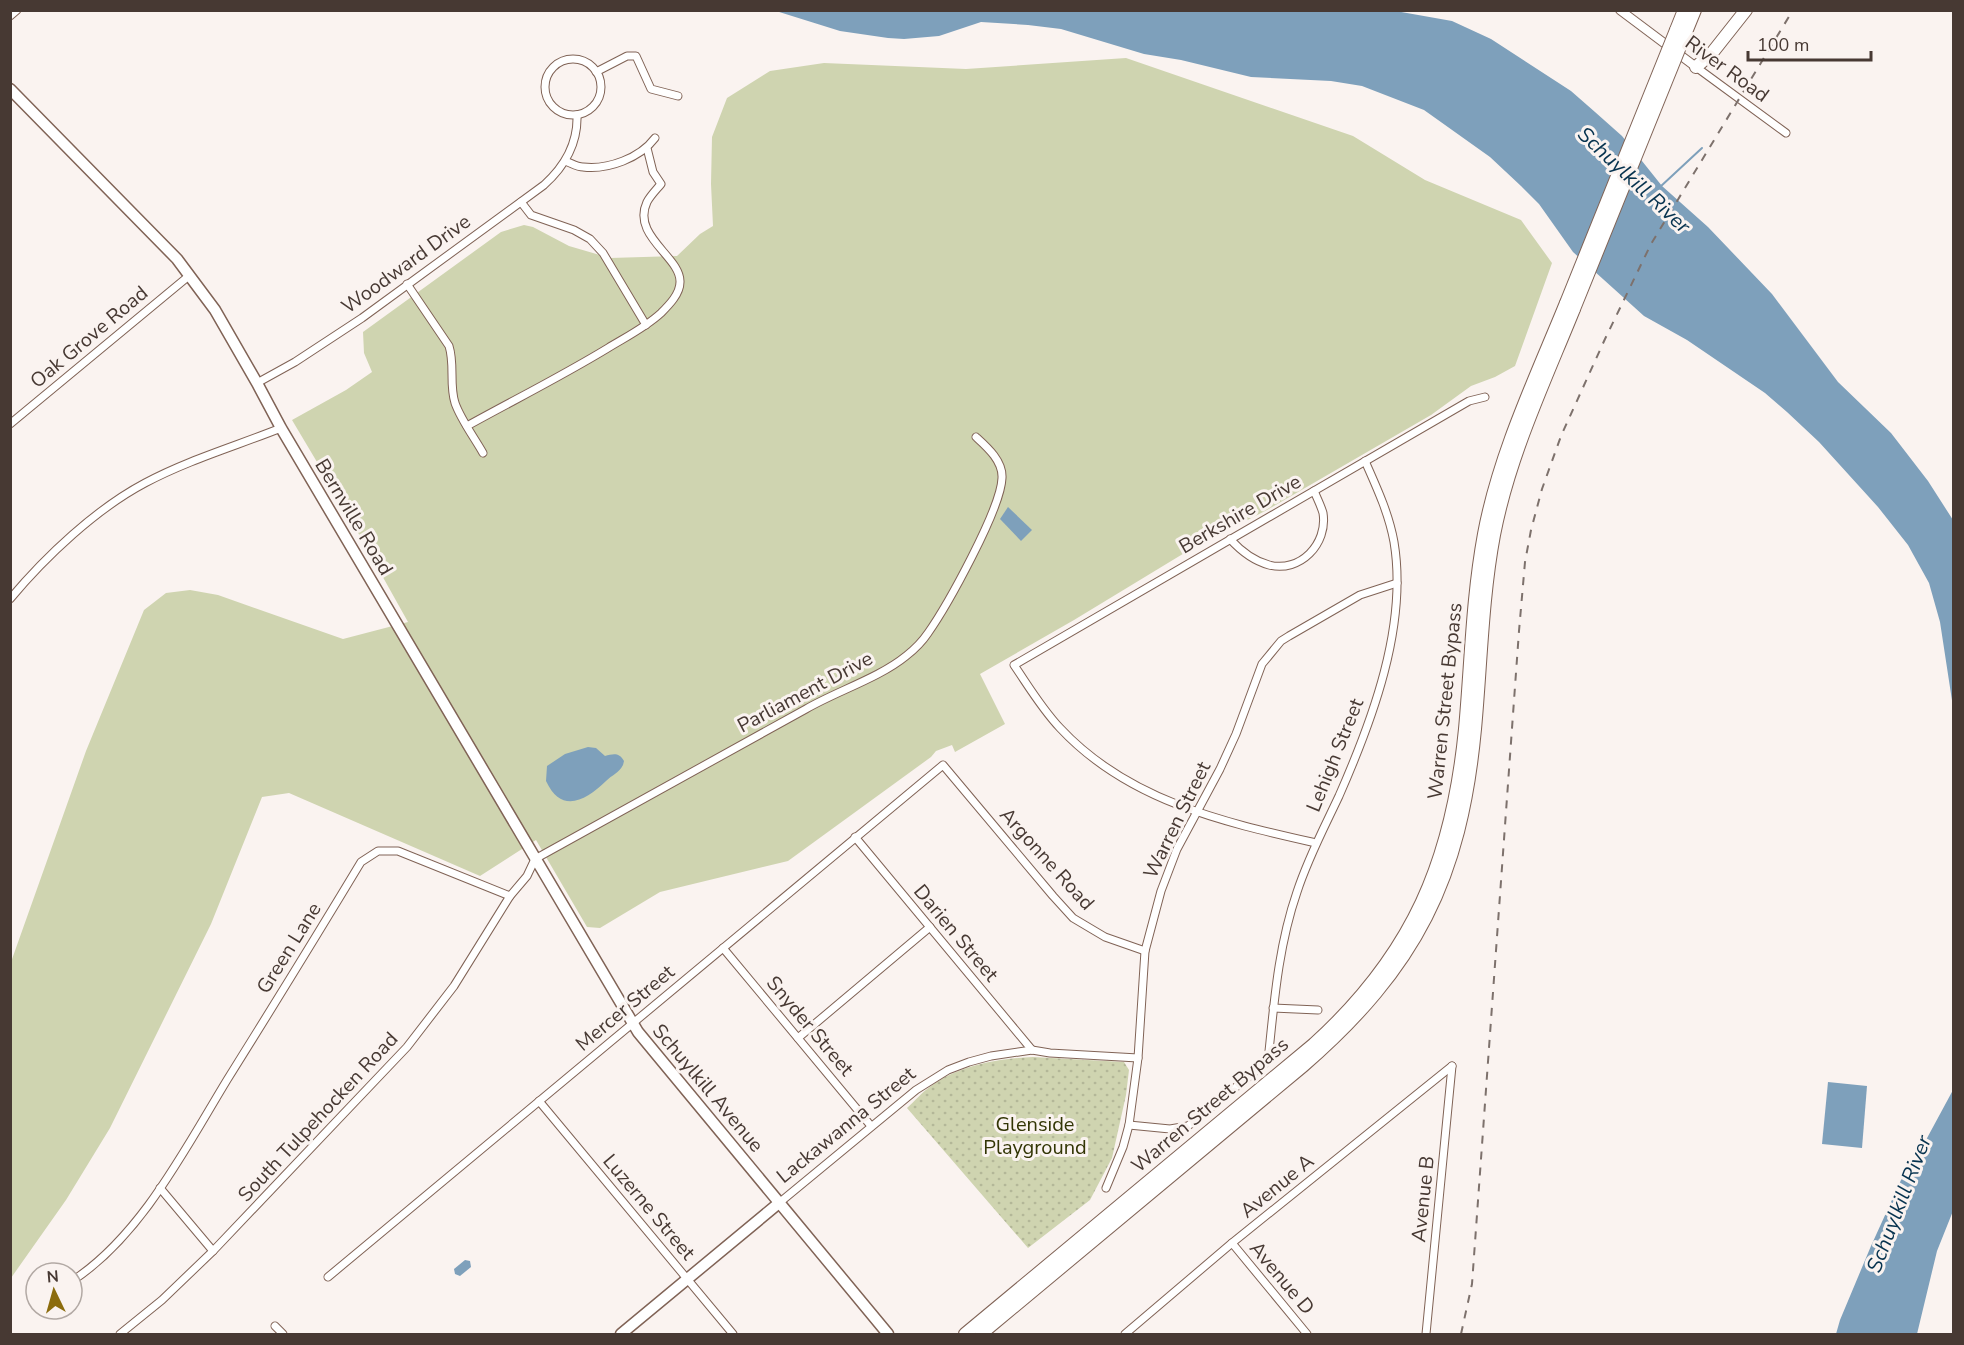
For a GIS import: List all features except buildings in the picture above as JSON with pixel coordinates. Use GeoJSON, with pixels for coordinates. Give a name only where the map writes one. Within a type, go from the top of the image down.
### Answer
{"type":"FeatureCollection","features":[{"type":"Feature","properties":{"kind":"highway","name":"Warren Street Bypass"},"geometry":{"type":"LineString","coordinates":[[1680,34],[1684,10]]}},
{"type":"Feature","properties":{"kind":"highway","name":"Warren Street Bypass"},"geometry":{"type":"LineString","coordinates":[[981,1335],[1333,1040],[1387,981],[1420,930],[1450,861],[1465,802],[1475,729],[1487,580],[1498,516],[1518,450],[1570,306],[1680,34],[1695,10]]}},
{"type":"Feature","properties":{"kind":"highway"},"geometry":{"type":"LineString","coordinates":[[1696,68],[1707,49],[1738,10]]}},
{"type":"Feature","properties":{"kind":"highway"},"geometry":{"type":"LineString","coordinates":[[1696,68],[1712,53],[1746,10]]}},
{"type":"Feature","properties":{"kind":"highway","name":"Warren Street Bypass"},"geometry":{"type":"LineString","coordinates":[[965,1335],[1314,1044],[1365,992],[1404,938],[1435,873],[1456,800],[1465,728],[1477,579],[1489,514],[1501,468],[1516,426],[1570,306]]}},
{"type":"Feature","properties":{"kind":"main road","name":"Bernville Road"},"geometry":{"type":"LineString","coordinates":[[10,89],[177,259],[214,310],[257,382],[281,428],[619,1000]]}},
{"type":"Feature","properties":{"kind":"main road","name":"Schuylkill Avenue"},"geometry":{"type":"LineString","coordinates":[[619,1000],[632,1024],[888,1335]]}},
{"type":"Feature","properties":{"kind":"main road","name":"Lackawanna Street"},"geometry":{"type":"LineString","coordinates":[[621,1335],[779,1203]]}},
{"type":"Feature","properties":{"kind":"street"},"geometry":{"type":"LineString","coordinates":[[10,16],[17,10]]}},
{"type":"Feature","properties":{"kind":"street","name":"River Road"},"geometry":{"type":"LineString","coordinates":[[1620,10],[1786,133]]}},
{"type":"Feature","properties":{"kind":"street"},"geometry":{"type":"LineString","coordinates":[[596,72],[627,56],[636,56],[651,89],[678,96]]}},
{"type":"Feature","properties":{"kind":"street"},"geometry":{"type":"LineString","coordinates":[[568,60],[579,60],[589,64],[596,72],[600,82],[600,93],[596,104],[588,111],[577,115],[566,115],[556,110],[549,102],[545,92],[545,81],[549,71],[557,64],[568,60]]}},
{"type":"Feature","properties":{"kind":"street","name":"Woodward Drive"},"geometry":{"type":"LineString","coordinates":[[257,382],[304,356],[362,318],[557,174],[578,129],[577,115]]}},
{"type":"Feature","properties":{"kind":"street"},"geometry":{"type":"LineString","coordinates":[[565,161],[580,167],[591,168],[622,161],[647,148],[655,138]]}},
{"type":"Feature","properties":{"kind":"street"},"geometry":{"type":"LineString","coordinates":[[467,426],[569,372],[646,325],[674,299],[680,282],[679,275],[650,235],[643,213],[647,201],[661,184],[654,172],[647,148]]}},
{"type":"Feature","properties":{"kind":"street"},"geometry":{"type":"LineString","coordinates":[[521,202],[531,215],[574,230],[590,239],[603,253],[646,325]]}},
{"type":"Feature","properties":{"kind":"street","name":"Oak Grove Road"},"geometry":{"type":"LineString","coordinates":[[10,424],[190,275]]}},
{"type":"Feature","properties":{"kind":"street"},"geometry":{"type":"LineString","coordinates":[[407,284],[449,346],[452,355],[452,386],[455,403],[483,453]]}},
{"type":"Feature","properties":{"kind":"street","name":"Berkshire Drive"},"geometry":{"type":"LineString","coordinates":[[1196,813],[1137,787],[1079,746],[1048,714],[1014,665],[1469,401],[1485,398]]}},
{"type":"Feature","properties":{"kind":"street"},"geometry":{"type":"LineString","coordinates":[[10,599],[65,544],[102,512],[133,490],[180,467],[281,428]]}},
{"type":"Feature","properties":{"kind":"street","name":"Parliament Drive"},"geometry":{"type":"LineString","coordinates":[[535,859],[811,706],[890,666],[917,647],[928,633],[955,587],[987,524],[996,500],[1002,477],[1000,468],[988,447],[976,437]]}},
{"type":"Feature","properties":{"kind":"street","name":"Lehigh Street"},"geometry":{"type":"LineString","coordinates":[[1129,1125],[1184,1128],[1268,1061],[1278,965],[1285,929],[1303,873],[1344,784],[1374,703],[1393,631],[1397,583],[1396,558],[1382,500],[1365,461]]}},
{"type":"Feature","properties":{"kind":"street"},"geometry":{"type":"LineString","coordinates":[[1230,539],[1241,551],[1268,565],[1282,567],[1306,558],[1318,544],[1323,528],[1323,512],[1314,491]]}},
{"type":"Feature","properties":{"kind":"street","name":"Warren Street"},"geometry":{"type":"LineString","coordinates":[[1106,1188],[1123,1147],[1129,1125],[1138,1058],[1145,951],[1156,905],[1181,840],[1236,734],[1262,664],[1281,641],[1360,595],[1397,583]]}},
{"type":"Feature","properties":{"kind":"street","name":"Mercer Street"},"geometry":{"type":"LineString","coordinates":[[328,1277],[943,765]]}},
{"type":"Feature","properties":{"kind":"street","name":"Argonne Road"},"geometry":{"type":"LineString","coordinates":[[943,765],[1073,918],[1105,937],[1145,951]]}},
{"type":"Feature","properties":{"kind":"street"},"geometry":{"type":"LineString","coordinates":[[1196,813],[1316,843]]}},
{"type":"Feature","properties":{"kind":"street","name":"Darien Street"},"geometry":{"type":"LineString","coordinates":[[855,837],[1032,1050]]}},
{"type":"Feature","properties":{"kind":"street","name":"Green Lane"},"geometry":{"type":"LineString","coordinates":[[84,1272],[135,1223],[160,1188],[361,862],[378,851],[398,851],[510,896]]}},
{"type":"Feature","properties":{"kind":"street"},"geometry":{"type":"LineString","coordinates":[[510,896],[527,876],[535,859]]}},
{"type":"Feature","properties":{"kind":"street","name":"South Tulpehocken Road"},"geometry":{"type":"LineString","coordinates":[[120,1335],[162,1300],[213,1251],[407,1047],[454,986],[510,896]]}},
{"type":"Feature","properties":{"kind":"street"},"geometry":{"type":"LineString","coordinates":[[798,1038],[930,927]]}},
{"type":"Feature","properties":{"kind":"street","name":"Snyder Street"},"geometry":{"type":"LineString","coordinates":[[723,948],[871,1126]]}},
{"type":"Feature","properties":{"kind":"street"},"geometry":{"type":"LineString","coordinates":[[1274,1008],[1318,1010]]}},
{"type":"Feature","properties":{"kind":"street","name":"Lackawanna Street"},"geometry":{"type":"LineString","coordinates":[[779,1203],[916,1090],[948,1070],[991,1056],[1032,1050],[1138,1058]]}},
{"type":"Feature","properties":{"kind":"street","name":"Avenue A"},"geometry":{"type":"LineString","coordinates":[[1125,1334],[1232,1243],[1452,1066]]}},
{"type":"Feature","properties":{"kind":"street","name":"Avenue B"},"geometry":{"type":"LineString","coordinates":[[1426,1335],[1452,1066]]}},
{"type":"Feature","properties":{"kind":"street","name":"Luzerne Street"},"geometry":{"type":"LineString","coordinates":[[539,1101],[733,1335]]}},
{"type":"Feature","properties":{"kind":"street"},"geometry":{"type":"LineString","coordinates":[[160,1188],[213,1251]]}},
{"type":"Feature","properties":{"kind":"street","name":"Avenue D"},"geometry":{"type":"LineString","coordinates":[[1232,1243],[1307,1335]]}},
{"type":"Feature","properties":{"kind":"street"},"geometry":{"type":"LineString","coordinates":[[275,1326],[283,1335]]}},
{"type":"Feature","properties":{"kind":"green space"},"geometry":{"type":"Polygon","coordinates":[[[1126,58],[1353,136],[1425,180],[1521,220],[1552,263],[1515,366],[1471,386],[1431,415],[1267,510],[1191,549],[980,674],[1005,724],[955,752],[952,745],[936,751],[931,757],[788,861],[660,892],[600,928],[587,927],[536,840],[480,876],[289,793],[262,797],[211,924],[110,1128],[66,1200],[11,1278],[11,962],[86,751],[144,610],[166,593],[190,590],[218,595],[343,639],[408,622],[292,420],[346,390],[372,372],[364,353],[363,332],[501,232],[524,225],[533,227],[569,246],[610,258],[677,256],[700,234],[713,226],[712,137],[727,98],[770,71],[824,63],[966,69],[1126,58]]]}},
{"type":"Feature","properties":{"kind":"green space","name":"Glenside Playground"},"geometry":{"type":"Polygon","coordinates":[[[1033,1057],[1124,1062],[1129,1070],[1112,1158],[1090,1200],[1028,1248],[907,1108],[928,1088],[954,1073],[980,1064],[1033,1057]]]}},
{"type":"Feature","properties":{"kind":"water","name":"Schuylkill River"},"geometry":{"type":"Polygon","coordinates":[[[1390,10],[1452,21],[1491,39],[1571,91],[1622,136],[1662,186],[1708,227],[1772,294],[1838,382],[1891,433],[1928,481],[1953,520],[1953,707],[1940,622],[1929,583],[1908,545],[1878,507],[1819,442],[1787,412],[1765,393],[1687,340],[1644,316],[1573,252],[1539,204],[1521,186],[1490,157],[1424,110],[1362,86],[1331,81],[1251,77],[1181,60],[1144,54],[1061,29],[981,22],[939,36],[888,38],[840,31],[776,11],[1390,10]]]}},
{"type":"Feature","properties":{"kind":"water"},"geometry":{"type":"Polygon","coordinates":[[[1008,507],[1032,530],[1021,541],[1000,519],[1008,507]]]}},
{"type":"Feature","properties":{"kind":"water"},"geometry":{"type":"Polygon","coordinates":[[[588,747],[596,748],[605,756],[618,755],[624,761],[623,765],[590,794],[574,801],[559,798],[552,792],[546,781],[547,766],[565,754],[588,747]]]}},
{"type":"Feature","properties":{"kind":"water"},"geometry":{"type":"Polygon","coordinates":[[[1828,1082],[1867,1086],[1862,1148],[1822,1144],[1828,1082]]]}},
{"type":"Feature","properties":{"kind":"water","name":"Schuylkill River"},"geometry":{"type":"Polygon","coordinates":[[[1953,1090],[1953,1211],[1937,1251],[1917,1334],[1836,1334],[1871,1246],[1901,1180],[1913,1164],[1953,1090]]]}},
{"type":"Feature","properties":{"kind":"water"},"geometry":{"type":"Polygon","coordinates":[[[465,1260],[470,1261],[471,1267],[460,1276],[455,1274],[454,1269],[465,1260]]]}},
{"type":"Feature","properties":{"kind":"waterway","name":"Schuylkill River"},"geometry":{"type":"LineString","coordinates":[[1660,187],[1702,148]]}},
{"type":"Feature","properties":{"kind":"railway"},"geometry":{"type":"LineString","coordinates":[[1461,1334],[1472,1284],[1519,631],[1525,562],[1531,530],[1542,489],[1561,436],[1651,244],[1793,10]]}}]}
